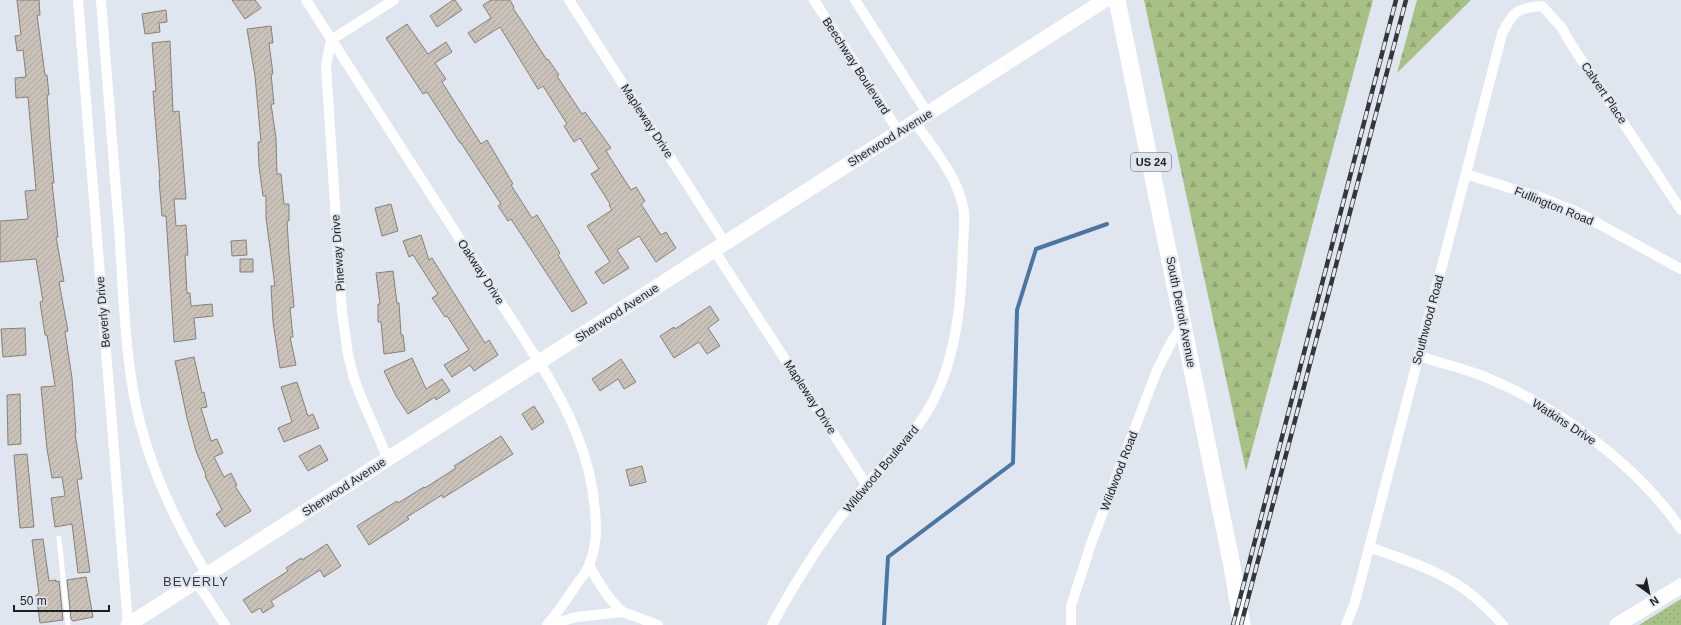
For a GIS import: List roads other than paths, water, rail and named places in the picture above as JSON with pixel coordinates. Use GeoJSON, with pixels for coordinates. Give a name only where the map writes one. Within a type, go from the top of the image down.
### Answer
{"type":"FeatureCollection","features":[{"type":"Feature","properties":{"kind":"main road","name":"South Detroit Avenue"},"geometry":{"type":"LineString","coordinates":[[1117,0],[1231,560],[1242,625]]}},
{"type":"Feature","properties":{"kind":"street","name":"Beverly Drive"},"geometry":{"type":"LineString","coordinates":[[78,0],[128,625]]}},
{"type":"Feature","properties":{"kind":"street","name":"Beverly Drive"},"geometry":{"type":"LineString","coordinates":[[101,0],[128,346],[136,404],[147,448],[164,494],[194,553],[202,578],[225,625]]}},
{"type":"Feature","properties":{"kind":"street","name":"Oakway Drive"},"geometry":{"type":"LineString","coordinates":[[306,0],[539,362],[569,414],[579,438],[590,475],[597,527],[589,566]]}},
{"type":"Feature","properties":{"kind":"street"},"geometry":{"type":"LineString","coordinates":[[331,40],[394,0]]}},
{"type":"Feature","properties":{"kind":"street","name":"Mapleway Drive"},"geometry":{"type":"LineString","coordinates":[[569,0],[866,484]]}},
{"type":"Feature","properties":{"kind":"street","name":"Beechway Boulevard"},"geometry":{"type":"LineString","coordinates":[[814,0],[899,132]]}},
{"type":"Feature","properties":{"kind":"street"},"geometry":{"type":"LineString","coordinates":[[855,0],[928,114]]}},
{"type":"Feature","properties":{"kind":"street","name":"Sherwood Avenue"},"geometry":{"type":"LineString","coordinates":[[128,625],[1105,0]]}},
{"type":"Feature","properties":{"kind":"street","name":"Calvert Place"},"geometry":{"type":"LineString","coordinates":[[1512,15],[1527,7],[1542,6],[1562,28],[1571,44],[1681,210]]}},
{"type":"Feature","properties":{"kind":"street","name":"Southwood Road"},"geometry":{"type":"LineString","coordinates":[[1346,625],[1355,602],[1502,34],[1512,15]]}},
{"type":"Feature","properties":{"kind":"street","name":"Pineway Drive"},"geometry":{"type":"LineString","coordinates":[[331,40],[326,66],[342,312],[348,355],[354,378],[360,397],[388,459]]}},
{"type":"Feature","properties":{"kind":"street","name":"Wildwood Boulevard"},"geometry":{"type":"LineString","coordinates":[[772,625],[820,544],[866,484],[908,440],[927,411],[940,384],[950,353],[958,307],[963,259],[964,213],[962,202],[953,177],[915,122]]}},
{"type":"Feature","properties":{"kind":"street","name":"Fullington Road"},"geometry":{"type":"LineString","coordinates":[[1466,174],[1542,198],[1577,212],[1681,269]]}},
{"type":"Feature","properties":{"kind":"street","name":"Wildwood Road"},"geometry":{"type":"LineString","coordinates":[[1071,625],[1071,606],[1095,534],[1157,370],[1172,341],[1183,324]]}},
{"type":"Feature","properties":{"kind":"street","name":"Watkins Drive"},"geometry":{"type":"LineString","coordinates":[[1419,356],[1483,376],[1554,413],[1593,440],[1627,468],[1674,519],[1681,529]]}},
{"type":"Feature","properties":{"kind":"street"},"geometry":{"type":"LineString","coordinates":[[1369,548],[1418,564],[1439,574],[1472,595],[1503,625]]}},
{"type":"Feature","properties":{"kind":"street"},"geometry":{"type":"LineString","coordinates":[[548,625],[563,606],[589,566],[610,601],[623,612],[658,625]]}},
{"type":"Feature","properties":{"kind":"street"},"geometry":{"type":"LineString","coordinates":[[1617,625],[1681,586]]}},
{"type":"Feature","properties":{"kind":"street"},"geometry":{"type":"LineString","coordinates":[[548,625],[576,617],[623,612]]}},
{"type":"Feature","properties":{"kind":"lane"},"geometry":{"type":"LineString","coordinates":[[59,538],[68,625]]}},
{"type":"Feature","properties":{"kind":"waterway"},"geometry":{"type":"LineString","coordinates":[[884,625],[888,557],[1013,463],[1017,310],[1036,249],[1107,224]]}},
{"type":"Feature","properties":{"kind":"railway"},"geometry":{"type":"LineString","coordinates":[[1233,625],[1396,0]]}},
{"type":"Feature","properties":{"kind":"railway"},"geometry":{"type":"LineString","coordinates":[[1241,625],[1406,0]]}},
{"type":"Feature","properties":{"kind":"district","name":"BEVERLY"},"geometry":{"type":"Point","coordinates":[196,581]}}]}
